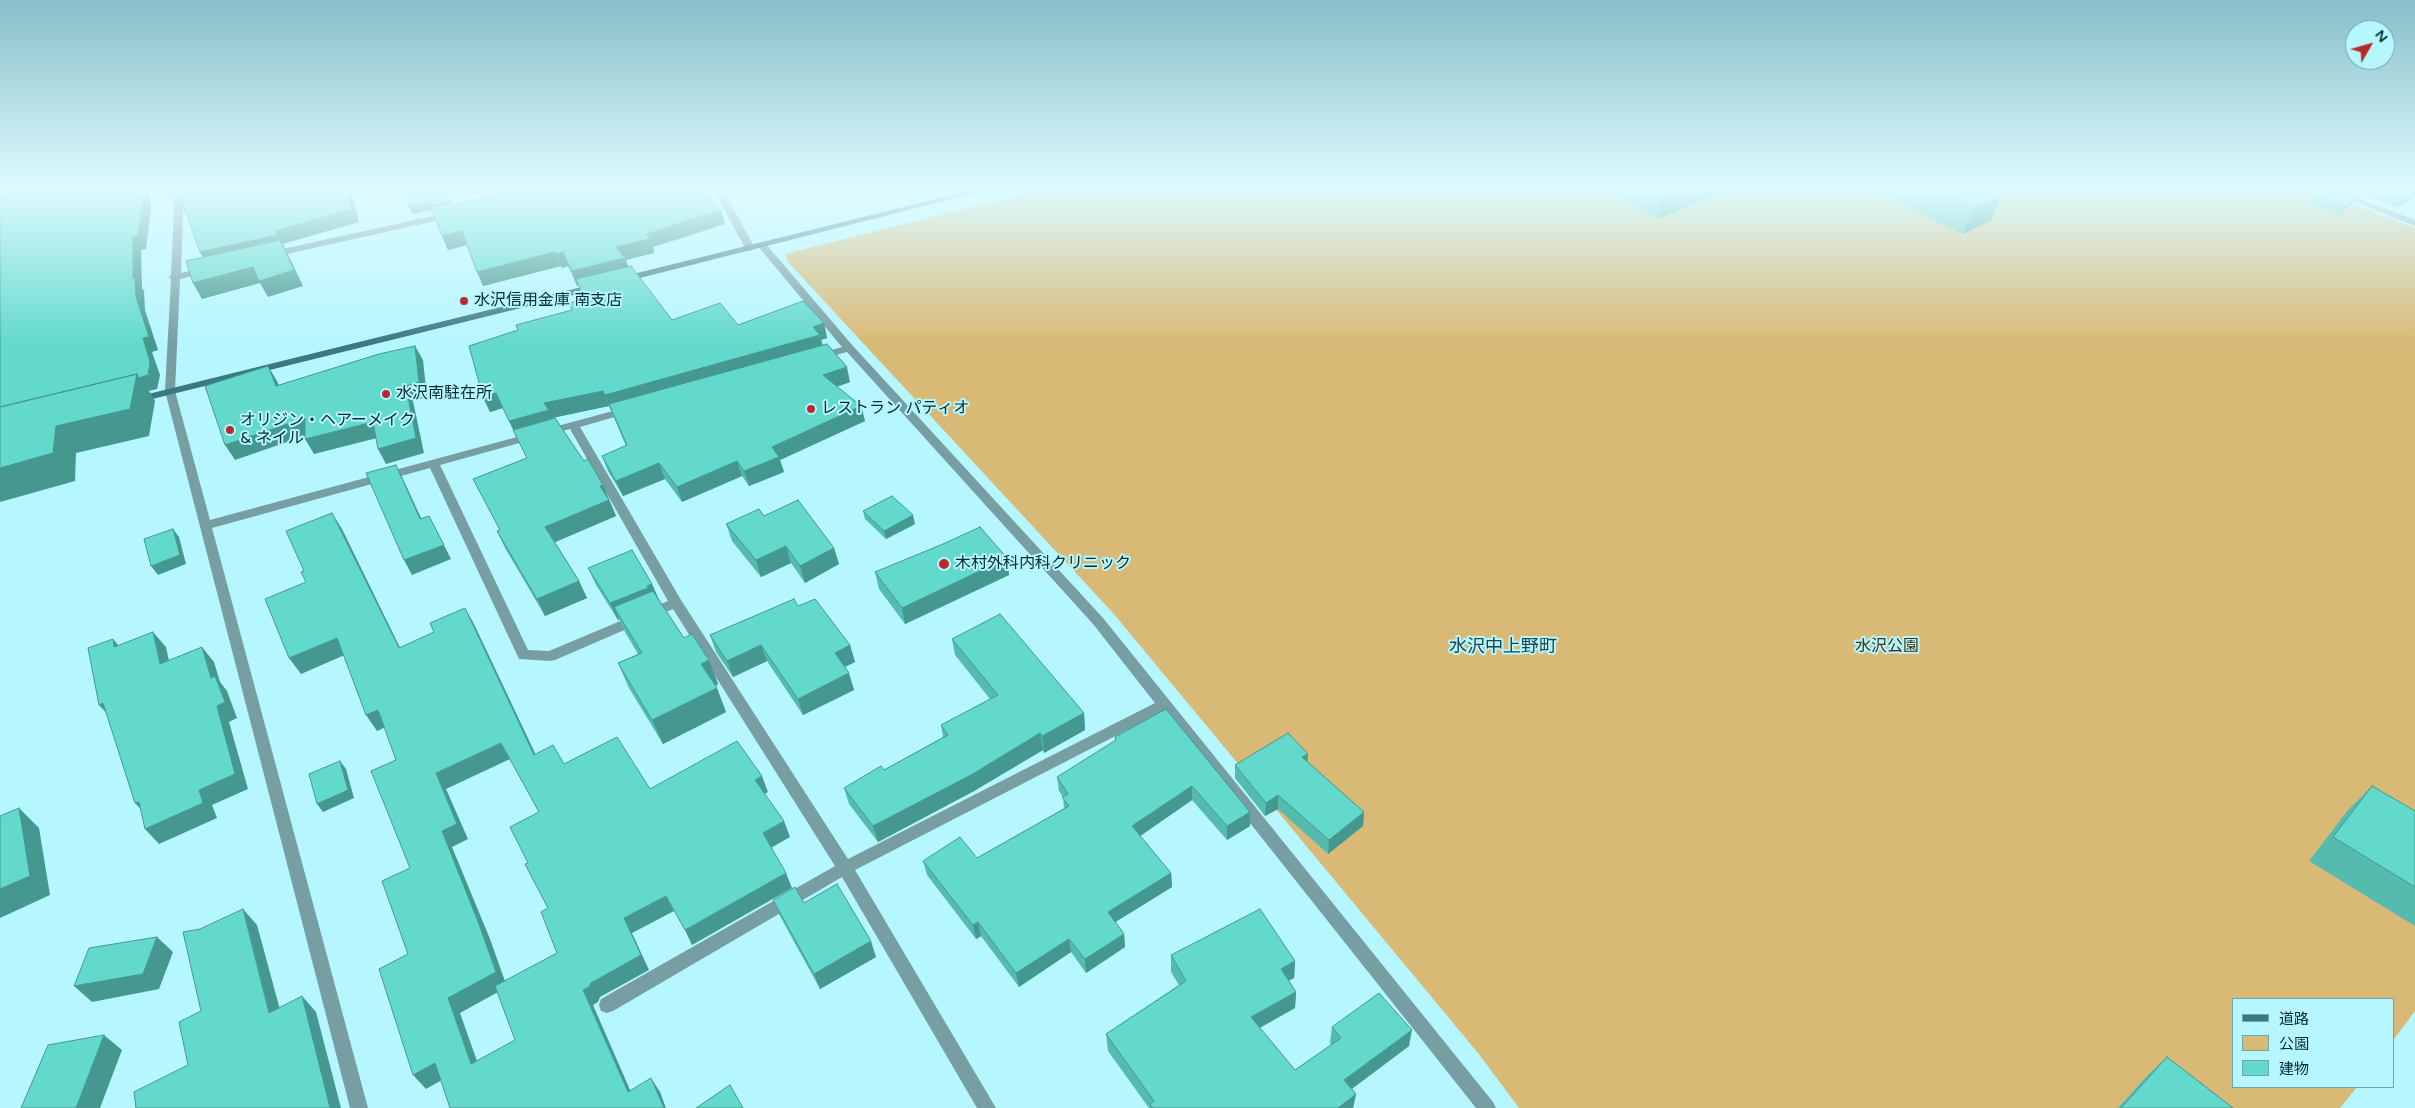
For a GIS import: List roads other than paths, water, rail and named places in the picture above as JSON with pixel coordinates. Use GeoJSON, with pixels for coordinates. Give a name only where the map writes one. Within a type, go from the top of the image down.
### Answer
{"type":"FeatureCollection","features":[{"type":"Feature","properties":{"kind":"street"},"geometry":{"type":"LineString","coordinates":[[177,240],[170,391],[360,1108]]}},
{"type":"Feature","properties":{"kind":"street"},"geometry":{"type":"LineString","coordinates":[[261,257],[339,240]]}},
{"type":"Feature","properties":{"kind":"street"},"geometry":{"type":"LineString","coordinates":[[751,240],[1091,614],[1487,1108]]}},
{"type":"Feature","properties":{"kind":"street"},"geometry":{"type":"LineString","coordinates":[[123,403],[785,240]]}},
{"type":"Feature","properties":{"kind":"street"},"geometry":{"type":"LineString","coordinates":[[174,277],[212,268]]}},
{"type":"Feature","properties":{"kind":"street"},"geometry":{"type":"LineString","coordinates":[[802,361],[849,348]]}},
{"type":"Feature","properties":{"kind":"street"},"geometry":{"type":"LineString","coordinates":[[207,525],[434,465],[640,407]]}},
{"type":"Feature","properties":{"kind":"street"},"geometry":{"type":"LineString","coordinates":[[574,426],[676,603],[844,868],[987,1108]]}},
{"type":"Feature","properties":{"kind":"street"},"geometry":{"type":"LineString","coordinates":[[434,465],[524,655],[550,656],[676,603]]}},
{"type":"Feature","properties":{"kind":"street"},"geometry":{"type":"LineString","coordinates":[[607,1005],[844,868],[1164,704]]}},
{"type":"Feature","properties":{"kind":"place","name":"水沢信用金庫 南支店"},"geometry":{"type":"Point","coordinates":[464,301]}},
{"type":"Feature","properties":{"kind":"place","name":"水沢南駐在所"},"geometry":{"type":"Point","coordinates":[386,394]}},
{"type":"Feature","properties":{"kind":"place","name":"レストラン パティオ"},"geometry":{"type":"Point","coordinates":[811,409]}},
{"type":"Feature","properties":{"kind":"place","name":"オリジン・ヘアーメイク & ネイル"},"geometry":{"type":"Point","coordinates":[230,430]}},
{"type":"Feature","properties":{"kind":"place","name":"木村外科内科クリニック"},"geometry":{"type":"Point","coordinates":[944,564]}},
{"type":"Feature","properties":{"kind":"district","name":"水沢中上野町"},"geometry":{"type":"Point","coordinates":[1503,647]}},
{"type":"Feature","properties":{"kind":"park label","name":"水沢公園"},"geometry":{"type":"Point","coordinates":[1887,647]}}]}
